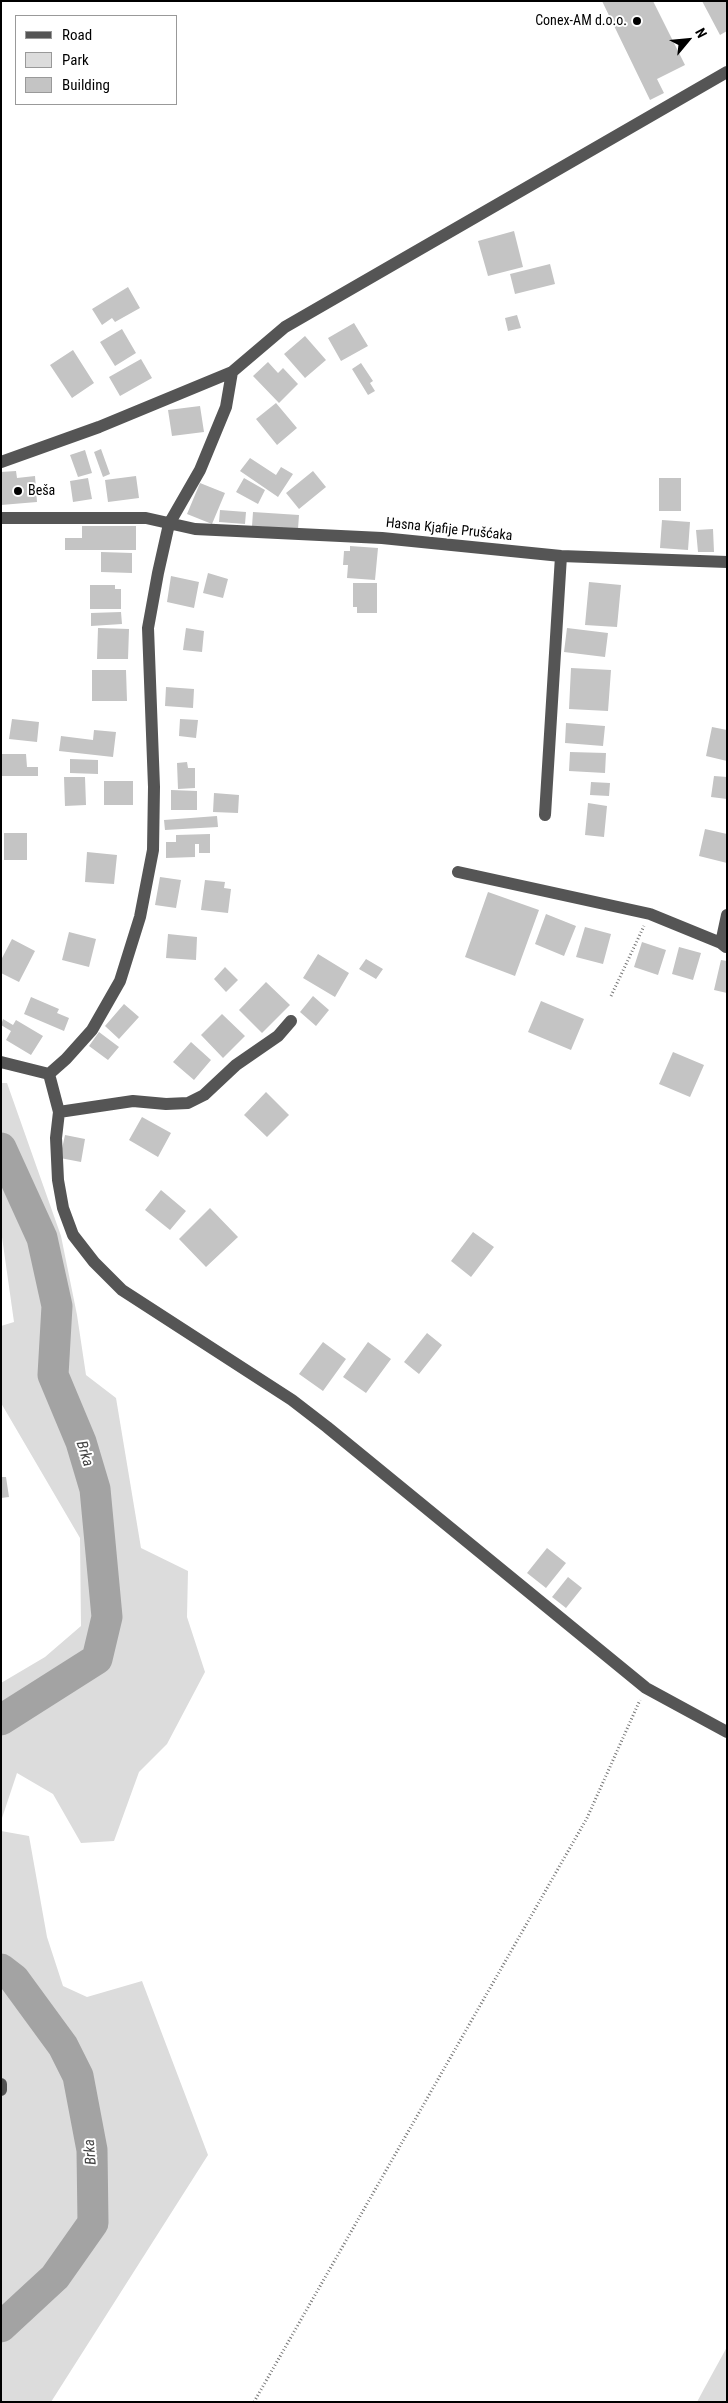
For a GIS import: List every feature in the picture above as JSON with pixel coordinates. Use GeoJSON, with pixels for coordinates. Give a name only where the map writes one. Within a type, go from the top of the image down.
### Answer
{"type":"FeatureCollection","features":[{"type":"Feature","properties":{"kind":"street"},"geometry":{"type":"LineString","coordinates":[[1,462],[99,427],[232,372],[285,326],[727,72]]}},
{"type":"Feature","properties":{"kind":"street"},"geometry":{"type":"LineString","coordinates":[[49,1074],[66,1059],[97,1022],[120,981],[140,917],[153,850],[154,787],[148,628],[169,524],[200,470],[226,407],[232,372]]}},
{"type":"Feature","properties":{"kind":"street","name":"Hasna Kjafije Prušćaka"},"geometry":{"type":"LineString","coordinates":[[1,518],[146,518],[195,529],[382,538],[561,556],[727,562]]}},
{"type":"Feature","properties":{"kind":"street"},"geometry":{"type":"LineString","coordinates":[[545,815],[561,556]]}},
{"type":"Feature","properties":{"kind":"street"},"geometry":{"type":"LineString","coordinates":[[458,872],[650,914],[724,945],[727,915]]}},
{"type":"Feature","properties":{"kind":"street"},"geometry":{"type":"LineString","coordinates":[[59,1112],[132,1101],[166,1104],[188,1103],[204,1096],[236,1065],[278,1036],[291,1021]]}},
{"type":"Feature","properties":{"kind":"street"},"geometry":{"type":"LineString","coordinates":[[1,1062],[49,1074]]}},
{"type":"Feature","properties":{"kind":"street"},"geometry":{"type":"LineString","coordinates":[[49,1074],[59,1112],[56,1138],[58,1180],[63,1208],[73,1234],[94,1262],[122,1290],[292,1400],[327,1426],[646,1688],[727,1732]]}},
{"type":"Feature","properties":{"kind":"street"},"geometry":{"type":"LineString","coordinates":[[1,2084],[1,2090]]}},
{"type":"Feature","properties":{"kind":"path"},"geometry":{"type":"LineString","coordinates":[[611,996],[650,914]]}},
{"type":"Feature","properties":{"kind":"path"},"geometry":{"type":"LineString","coordinates":[[254,2402],[587,1818],[646,1688]]}},
{"type":"Feature","properties":{"kind":"green space"},"geometry":{"type":"Polygon","coordinates":[[[1,1083],[7,1083],[61,1236],[77,1315],[86,1375],[116,1398],[141,1548],[188,1571],[187,1617],[205,1672],[167,1744],[139,1772],[114,1841],[81,1843],[53,1794],[17,1773],[1,1821],[1,1683],[45,1657],[81,1626],[80,1538],[1,1403],[1,1326],[14,1322],[1,1230],[1,1083]]]}},
{"type":"Feature","properties":{"kind":"green space"},"geometry":{"type":"Polygon","coordinates":[[[1,1831],[29,1836],[47,1937],[63,1986],[87,1997],[142,1981],[208,2155],[51,2402],[1,2402],[1,1831]]]}},
{"type":"Feature","properties":{"kind":"green space"},"geometry":{"type":"Polygon","coordinates":[[[727,2347],[727,2402],[697,2402],[705,2387],[727,2347]]]}},
{"type":"Feature","properties":{"kind":"building"},"geometry":{"type":"Polygon","coordinates":[[[602,1],[653,1],[685,65],[657,79],[664,93],[650,100],[602,1]]]}},
{"type":"Feature","properties":{"kind":"building"},"geometry":{"type":"Polygon","coordinates":[[[702,1],[727,1],[727,31],[720,35],[702,1]]]}},
{"type":"Feature","properties":{"kind":"building"},"geometry":{"type":"Polygon","coordinates":[[[514,231],[523,267],[488,276],[478,241],[514,231]]]}},
{"type":"Feature","properties":{"kind":"building"},"geometry":{"type":"Polygon","coordinates":[[[550,264],[555,284],[515,294],[510,274],[550,264]]]}},
{"type":"Feature","properties":{"kind":"building"},"geometry":{"type":"Polygon","coordinates":[[[128,287],[140,308],[115,322],[112,318],[102,325],[92,309],[128,287]]]}},
{"type":"Feature","properties":{"kind":"building"},"geometry":{"type":"Polygon","coordinates":[[[517,315],[521,328],[508,331],[505,318],[517,315]]]}},
{"type":"Feature","properties":{"kind":"building"},"geometry":{"type":"Polygon","coordinates":[[[354,323],[368,346],[341,361],[328,338],[354,323]]]}},
{"type":"Feature","properties":{"kind":"building"},"geometry":{"type":"Polygon","coordinates":[[[122,329],[136,353],[115,366],[100,342],[122,329]]]}},
{"type":"Feature","properties":{"kind":"building"},"geometry":{"type":"Polygon","coordinates":[[[305,336],[326,360],[305,378],[284,354],[305,336]]]}},
{"type":"Feature","properties":{"kind":"building"},"geometry":{"type":"Polygon","coordinates":[[[73,350],[94,383],[72,398],[50,365],[73,350]]]}},
{"type":"Feature","properties":{"kind":"building"},"geometry":{"type":"Polygon","coordinates":[[[141,359],[152,378],[120,396],[109,377],[141,359]]]}},
{"type":"Feature","properties":{"kind":"building"},"geometry":{"type":"Polygon","coordinates":[[[268,362],[278,373],[283,368],[298,384],[279,403],[253,376],[268,362]]]}},
{"type":"Feature","properties":{"kind":"building"},"geometry":{"type":"Polygon","coordinates":[[[361,363],[373,381],[370,383],[375,391],[368,395],[352,369],[361,363]]]}},
{"type":"Feature","properties":{"kind":"building"},"geometry":{"type":"Polygon","coordinates":[[[276,403],[297,428],[277,445],[256,419],[276,403]]]}},
{"type":"Feature","properties":{"kind":"building"},"geometry":{"type":"Polygon","coordinates":[[[200,406],[204,432],[172,436],[168,410],[200,406]]]}},
{"type":"Feature","properties":{"kind":"building"},"geometry":{"type":"Polygon","coordinates":[[[101,449],[110,474],[103,477],[94,452],[101,449]]]}},
{"type":"Feature","properties":{"kind":"building"},"geometry":{"type":"Polygon","coordinates":[[[85,450],[92,473],[78,477],[70,455],[85,450]]]}},
{"type":"Feature","properties":{"kind":"building"},"geometry":{"type":"Polygon","coordinates":[[[250,458],[276,475],[281,467],[293,474],[278,497],[240,471],[250,458]]]}},
{"type":"Feature","properties":{"kind":"building"},"geometry":{"type":"Polygon","coordinates":[[[16,471],[17,478],[35,476],[37,502],[1,505],[1,472],[16,471]]]}},
{"type":"Feature","properties":{"kind":"building"},"geometry":{"type":"Polygon","coordinates":[[[313,471],[326,487],[299,509],[286,493],[313,471]]]}},
{"type":"Feature","properties":{"kind":"building"},"geometry":{"type":"Polygon","coordinates":[[[136,476],[139,498],[108,502],[105,480],[136,476]]]}},
{"type":"Feature","properties":{"kind":"building"},"geometry":{"type":"Polygon","coordinates":[[[88,478],[92,499],[73,502],[70,481],[88,478]]]}},
{"type":"Feature","properties":{"kind":"building"},"geometry":{"type":"Polygon","coordinates":[[[244,478],[265,490],[258,504],[236,492],[244,478]]]}},
{"type":"Feature","properties":{"kind":"building"},"geometry":{"type":"Polygon","coordinates":[[[659,478],[681,478],[681,511],[659,511],[659,478]]]}},
{"type":"Feature","properties":{"kind":"building"},"geometry":{"type":"Polygon","coordinates":[[[200,483],[225,493],[212,524],[187,514],[200,483]]]}},
{"type":"Feature","properties":{"kind":"building"},"geometry":{"type":"Polygon","coordinates":[[[220,510],[246,512],[245,524],[219,522],[220,510]]]}},
{"type":"Feature","properties":{"kind":"building"},"geometry":{"type":"Polygon","coordinates":[[[253,512],[299,515],[298,529],[252,526],[253,512]]]}},
{"type":"Feature","properties":{"kind":"building"},"geometry":{"type":"Polygon","coordinates":[[[662,520],[690,522],[688,550],[660,548],[662,520]]]}},
{"type":"Feature","properties":{"kind":"building"},"geometry":{"type":"Polygon","coordinates":[[[82,526],[136,526],[136,550],[65,550],[65,538],[82,538],[82,526]]]}},
{"type":"Feature","properties":{"kind":"building"},"geometry":{"type":"Polygon","coordinates":[[[713,529],[714,552],[698,552],[696,530],[713,529]]]}},
{"type":"Feature","properties":{"kind":"building"},"geometry":{"type":"Polygon","coordinates":[[[350,546],[378,548],[375,580],[347,578],[348,565],[343,565],[344,551],[350,551],[350,546]]]}},
{"type":"Feature","properties":{"kind":"building"},"geometry":{"type":"Polygon","coordinates":[[[101,552],[132,553],[132,573],[101,572],[101,552]]]}},
{"type":"Feature","properties":{"kind":"building"},"geometry":{"type":"Polygon","coordinates":[[[208,573],[228,579],[223,598],[203,593],[208,573]]]}},
{"type":"Feature","properties":{"kind":"building"},"geometry":{"type":"Polygon","coordinates":[[[171,576],[199,582],[194,608],[167,602],[171,576]]]}},
{"type":"Feature","properties":{"kind":"building"},"geometry":{"type":"Polygon","coordinates":[[[589,582],[621,585],[617,627],[585,625],[589,582]]]}},
{"type":"Feature","properties":{"kind":"building"},"geometry":{"type":"Polygon","coordinates":[[[353,583],[377,583],[377,613],[357,613],[357,607],[353,607],[353,583]]]}},
{"type":"Feature","properties":{"kind":"building"},"geometry":{"type":"Polygon","coordinates":[[[90,585],[115,585],[115,589],[121,589],[121,609],[90,609],[90,585]]]}},
{"type":"Feature","properties":{"kind":"building"},"geometry":{"type":"Polygon","coordinates":[[[121,612],[122,624],[91,626],[91,613],[121,612]]]}},
{"type":"Feature","properties":{"kind":"building"},"geometry":{"type":"Polygon","coordinates":[[[98,628],[129,629],[128,659],[97,659],[98,628]]]}},
{"type":"Feature","properties":{"kind":"building"},"geometry":{"type":"Polygon","coordinates":[[[186,628],[204,631],[202,652],[183,650],[186,628]]]}},
{"type":"Feature","properties":{"kind":"building"},"geometry":{"type":"Polygon","coordinates":[[[567,628],[608,633],[605,657],[564,652],[567,628]]]}},
{"type":"Feature","properties":{"kind":"building"},"geometry":{"type":"Polygon","coordinates":[[[571,668],[611,670],[608,711],[569,709],[571,668]]]}},
{"type":"Feature","properties":{"kind":"building"},"geometry":{"type":"Polygon","coordinates":[[[92,670],[126,670],[127,701],[92,701],[92,670]]]}},
{"type":"Feature","properties":{"kind":"building"},"geometry":{"type":"Polygon","coordinates":[[[166,687],[194,689],[193,708],[165,706],[166,687]]]}},
{"type":"Feature","properties":{"kind":"building"},"geometry":{"type":"Polygon","coordinates":[[[12,719],[39,722],[37,742],[9,739],[12,719]]]}},
{"type":"Feature","properties":{"kind":"building"},"geometry":{"type":"Polygon","coordinates":[[[180,719],[198,720],[196,738],[179,736],[180,719]]]}},
{"type":"Feature","properties":{"kind":"building"},"geometry":{"type":"Polygon","coordinates":[[[566,723],[605,726],[603,746],[565,743],[566,723]]]}},
{"type":"Feature","properties":{"kind":"building"},"geometry":{"type":"Polygon","coordinates":[[[712,727],[727,730],[727,761],[706,756],[712,727]]]}},
{"type":"Feature","properties":{"kind":"building"},"geometry":{"type":"Polygon","coordinates":[[[94,730],[116,732],[113,757],[59,751],[61,736],[93,740],[94,730]]]}},
{"type":"Feature","properties":{"kind":"building"},"geometry":{"type":"Polygon","coordinates":[[[570,752],[606,753],[605,773],[569,771],[570,752]]]}},
{"type":"Feature","properties":{"kind":"building"},"geometry":{"type":"Polygon","coordinates":[[[1,754],[26,754],[27,767],[38,767],[38,776],[2,776],[1,754]]]}},
{"type":"Feature","properties":{"kind":"building"},"geometry":{"type":"Polygon","coordinates":[[[70,759],[98,760],[98,774],[70,773],[70,759]]]}},
{"type":"Feature","properties":{"kind":"building"},"geometry":{"type":"Polygon","coordinates":[[[187,762],[188,768],[195,768],[195,788],[178,789],[177,763],[187,762]]]}},
{"type":"Feature","properties":{"kind":"building"},"geometry":{"type":"Polygon","coordinates":[[[714,776],[727,777],[727,799],[711,797],[714,776]]]}},
{"type":"Feature","properties":{"kind":"building"},"geometry":{"type":"Polygon","coordinates":[[[64,777],[85,777],[86,805],[65,806],[64,777]]]}},
{"type":"Feature","properties":{"kind":"building"},"geometry":{"type":"Polygon","coordinates":[[[104,781],[133,781],[133,805],[104,805],[104,781]]]}},
{"type":"Feature","properties":{"kind":"building"},"geometry":{"type":"Polygon","coordinates":[[[591,782],[610,783],[609,796],[590,795],[591,782]]]}},
{"type":"Feature","properties":{"kind":"building"},"geometry":{"type":"Polygon","coordinates":[[[171,790],[197,791],[197,810],[171,810],[171,790]]]}},
{"type":"Feature","properties":{"kind":"building"},"geometry":{"type":"Polygon","coordinates":[[[214,793],[239,795],[238,813],[213,812],[214,793]]]}},
{"type":"Feature","properties":{"kind":"building"},"geometry":{"type":"Polygon","coordinates":[[[588,803],[607,806],[604,837],[585,835],[588,803]]]}},
{"type":"Feature","properties":{"kind":"building"},"geometry":{"type":"Polygon","coordinates":[[[217,816],[218,827],[165,830],[164,820],[217,816]]]}},
{"type":"Feature","properties":{"kind":"building"},"geometry":{"type":"Polygon","coordinates":[[[705,829],[727,834],[727,863],[699,856],[705,829]]]}},
{"type":"Feature","properties":{"kind":"building"},"geometry":{"type":"Polygon","coordinates":[[[4,833],[27,833],[27,860],[4,860],[4,833]]]}},
{"type":"Feature","properties":{"kind":"building"},"geometry":{"type":"Polygon","coordinates":[[[210,834],[210,853],[199,853],[199,844],[195,844],[195,857],[166,858],[166,842],[176,842],[176,835],[210,834]]]}},
{"type":"Feature","properties":{"kind":"building"},"geometry":{"type":"Polygon","coordinates":[[[87,852],[117,855],[114,884],[85,882],[87,852]]]}},
{"type":"Feature","properties":{"kind":"building"},"geometry":{"type":"Polygon","coordinates":[[[160,877],[181,880],[176,908],[155,905],[160,877]]]}},
{"type":"Feature","properties":{"kind":"building"},"geometry":{"type":"Polygon","coordinates":[[[205,880],[225,882],[224,888],[231,889],[228,913],[201,910],[205,880]]]}},
{"type":"Feature","properties":{"kind":"building"},"geometry":{"type":"Polygon","coordinates":[[[488,892],[539,910],[515,976],[465,957],[488,892]]]}},
{"type":"Feature","properties":{"kind":"building"},"geometry":{"type":"Polygon","coordinates":[[[546,914],[576,926],[564,956],[535,944],[546,914]]]}},
{"type":"Feature","properties":{"kind":"building"},"geometry":{"type":"Polygon","coordinates":[[[585,927],[611,934],[603,964],[576,957],[585,927]]]}},
{"type":"Feature","properties":{"kind":"building"},"geometry":{"type":"Polygon","coordinates":[[[69,932],[96,939],[89,967],[62,960],[69,932]]]}},
{"type":"Feature","properties":{"kind":"building"},"geometry":{"type":"Polygon","coordinates":[[[168,934],[197,937],[196,960],[166,958],[168,934]]]}},
{"type":"Feature","properties":{"kind":"building"},"geometry":{"type":"Polygon","coordinates":[[[12,939],[35,951],[19,982],[1,973],[1,960],[12,939]]]}},
{"type":"Feature","properties":{"kind":"building"},"geometry":{"type":"Polygon","coordinates":[[[642,942],[666,950],[658,975],[634,967],[642,942]]]}},
{"type":"Feature","properties":{"kind":"building"},"geometry":{"type":"Polygon","coordinates":[[[679,947],[701,953],[693,980],[672,974],[679,947]]]}},
{"type":"Feature","properties":{"kind":"building"},"geometry":{"type":"Polygon","coordinates":[[[318,954],[349,973],[335,997],[303,978],[318,954]]]}},
{"type":"Feature","properties":{"kind":"building"},"geometry":{"type":"Polygon","coordinates":[[[366,959],[383,969],[376,979],[359,969],[366,959]]]}},
{"type":"Feature","properties":{"kind":"building"},"geometry":{"type":"Polygon","coordinates":[[[721,960],[727,961],[727,993],[714,990],[721,960]]]}},
{"type":"Feature","properties":{"kind":"building"},"geometry":{"type":"Polygon","coordinates":[[[225,967],[238,980],[226,992],[214,979],[225,967]]]}},
{"type":"Feature","properties":{"kind":"building"},"geometry":{"type":"Polygon","coordinates":[[[266,982],[290,1005],[262,1033],[239,1010],[266,982]]]}},
{"type":"Feature","properties":{"kind":"building"},"geometry":{"type":"Polygon","coordinates":[[[313,996],[329,1010],[316,1026],[300,1012],[313,996]]]}},
{"type":"Feature","properties":{"kind":"building"},"geometry":{"type":"Polygon","coordinates":[[[31,997],[59,1009],[57,1013],[69,1018],[64,1031],[24,1014],[31,997]]]}},
{"type":"Feature","properties":{"kind":"building"},"geometry":{"type":"Polygon","coordinates":[[[541,1001],[584,1019],[571,1050],[528,1032],[541,1001]]]}},
{"type":"Feature","properties":{"kind":"building"},"geometry":{"type":"Polygon","coordinates":[[[124,1004],[139,1017],[119,1039],[105,1026],[124,1004]]]}},
{"type":"Feature","properties":{"kind":"building"},"geometry":{"type":"Polygon","coordinates":[[[222,1014],[245,1036],[223,1058],[201,1035],[222,1014]]]}},
{"type":"Feature","properties":{"kind":"building"},"geometry":{"type":"Polygon","coordinates":[[[3,1019],[13,1025],[16,1020],[43,1036],[31,1055],[6,1040],[11,1031],[1,1025],[3,1019]]]}},
{"type":"Feature","properties":{"kind":"building"},"geometry":{"type":"Polygon","coordinates":[[[99,1032],[119,1047],[108,1060],[89,1046],[99,1032]]]}},
{"type":"Feature","properties":{"kind":"building"},"geometry":{"type":"Polygon","coordinates":[[[191,1042],[211,1060],[194,1080],[173,1062],[191,1042]]]}},
{"type":"Feature","properties":{"kind":"building"},"geometry":{"type":"Polygon","coordinates":[[[673,1052],[704,1065],[690,1097],[659,1084],[673,1052]]]}},
{"type":"Feature","properties":{"kind":"building"},"geometry":{"type":"Polygon","coordinates":[[[266,1092],[289,1115],[267,1137],[244,1115],[266,1092]]]}},
{"type":"Feature","properties":{"kind":"building"},"geometry":{"type":"Polygon","coordinates":[[[142,1117],[171,1133],[158,1157],[129,1140],[142,1117]]]}},
{"type":"Feature","properties":{"kind":"building"},"geometry":{"type":"Polygon","coordinates":[[[65,1135],[85,1139],[81,1162],[60,1158],[65,1135]]]}},
{"type":"Feature","properties":{"kind":"building"},"geometry":{"type":"Polygon","coordinates":[[[161,1190],[186,1211],[170,1230],[145,1210],[161,1190]]]}},
{"type":"Feature","properties":{"kind":"building"},"geometry":{"type":"Polygon","coordinates":[[[210,1208],[238,1237],[206,1267],[179,1239],[210,1208]]]}},
{"type":"Feature","properties":{"kind":"building"},"geometry":{"type":"Polygon","coordinates":[[[473,1232],[494,1247],[471,1277],[451,1261],[473,1232]]]}},
{"type":"Feature","properties":{"kind":"building"},"geometry":{"type":"Polygon","coordinates":[[[427,1333],[442,1345],[419,1374],[404,1362],[427,1333]]]}},
{"type":"Feature","properties":{"kind":"building"},"geometry":{"type":"Polygon","coordinates":[[[323,1342],[346,1359],[323,1391],[299,1374],[323,1342]]]}},
{"type":"Feature","properties":{"kind":"building"},"geometry":{"type":"Polygon","coordinates":[[[368,1342],[391,1359],[366,1393],[343,1377],[368,1342]]]}},
{"type":"Feature","properties":{"kind":"building"},"geometry":{"type":"Polygon","coordinates":[[[1,1477],[6,1477],[9,1497],[1,1498],[1,1477]]]}},
{"type":"Feature","properties":{"kind":"building"},"geometry":{"type":"Polygon","coordinates":[[[547,1548],[566,1563],[546,1588],[527,1573],[547,1548]]]}},
{"type":"Feature","properties":{"kind":"building"},"geometry":{"type":"Polygon","coordinates":[[[568,1577],[582,1588],[566,1608],[552,1597],[568,1577]]]}},
{"type":"Feature","properties":{"kind":"waterway","name":"Brka"},"geometry":{"type":"LineString","coordinates":[[1,1148],[42,1238],[57,1306],[53,1375],[81,1442],[95,1489],[107,1617],[97,1659],[1,1720]]}},
{"type":"Feature","properties":{"kind":"waterway","name":"Brka"},"geometry":{"type":"LineString","coordinates":[[1,1969],[14,1979],[63,2046],[78,2076],[92,2150],[93,2223],[55,2277],[1,2327]]}},
{"type":"Feature","properties":{"kind":"place","name":"Conex-AM d.o.o."},"geometry":{"type":"Point","coordinates":[637,21]}},
{"type":"Feature","properties":{"kind":"place","name":"Beša"},"geometry":{"type":"Point","coordinates":[18,491]}}]}
